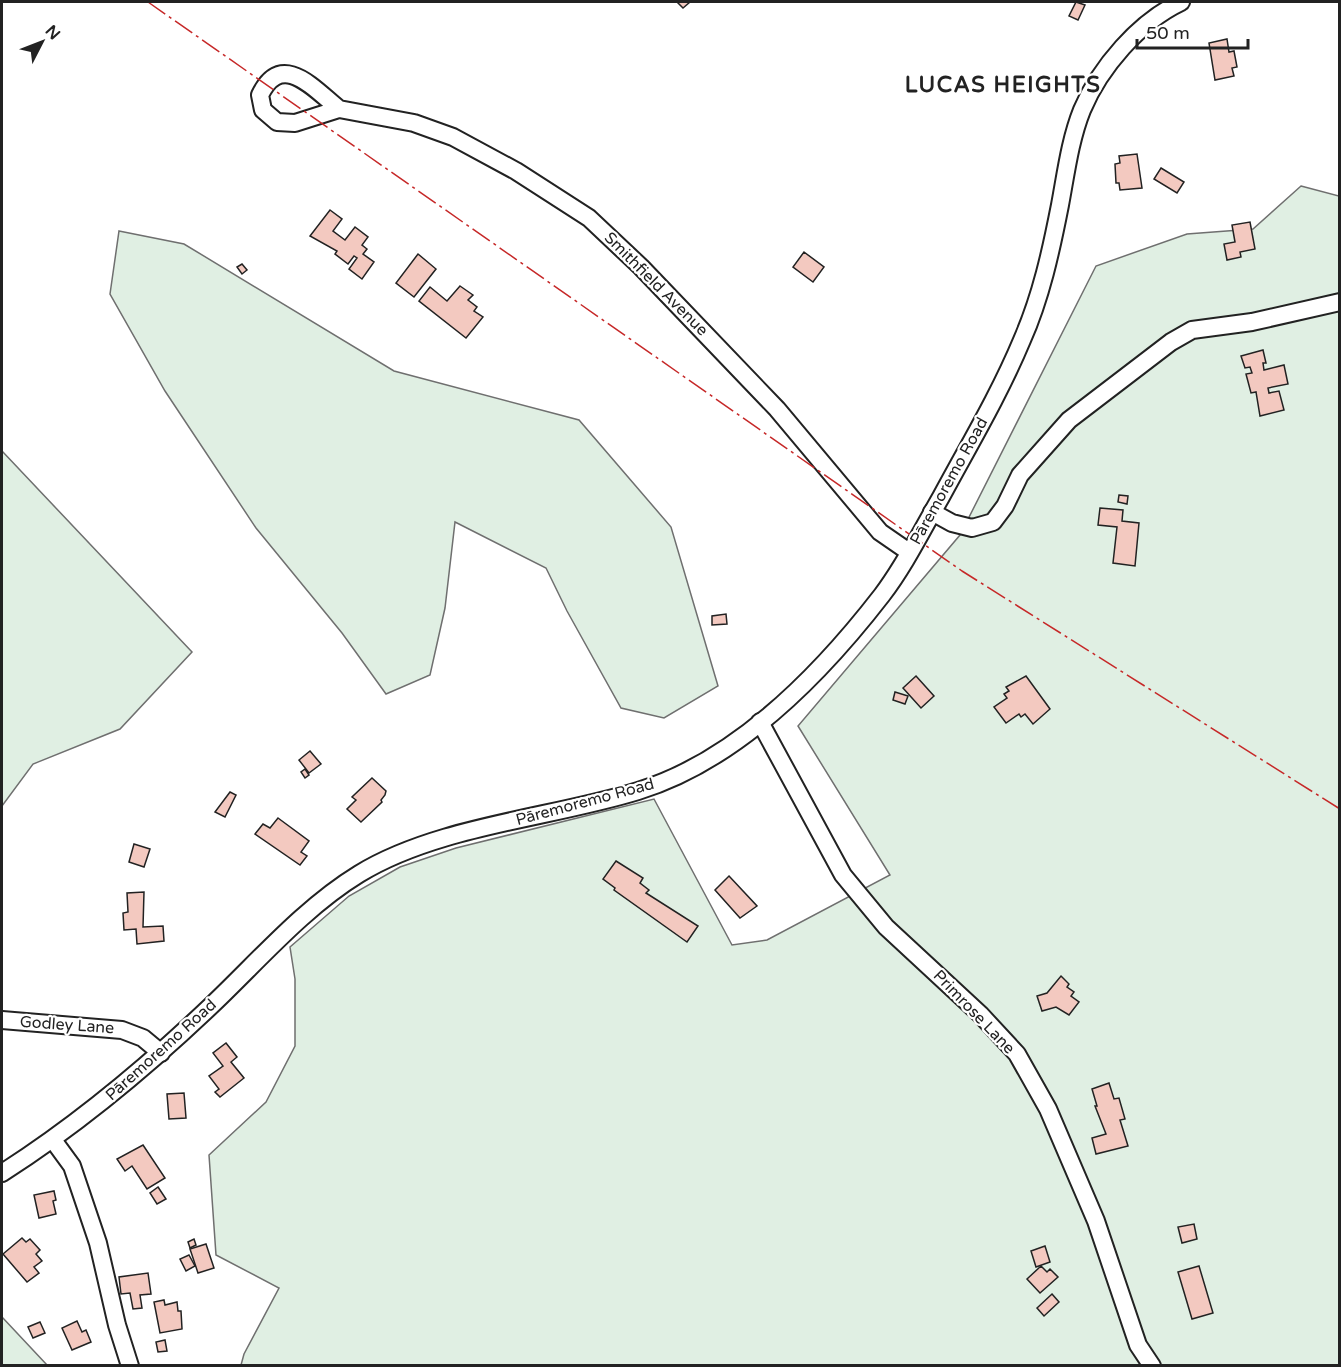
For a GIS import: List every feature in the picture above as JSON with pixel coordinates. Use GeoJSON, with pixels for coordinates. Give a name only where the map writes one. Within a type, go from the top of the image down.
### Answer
{"type":"FeatureCollection","features":[{"type":"Feature","properties":{"kind":"street","name":"Pāremoremo Road"},"geometry":{"type":"LineString","coordinates":[[2,1173],[53,1140],[162,1053],[332,893],[385,860],[430,843],[649,787],[705,760],[760,722],[825,665],[885,591],[909,552],[978,430],[1023,339],[1048,264],[1074,135],[1091,91],[1124,47],[1149,22],[1181,2]]}},
{"type":"Feature","properties":{"kind":"street","name":"Smithfield Avenue"},"geometry":{"type":"LineString","coordinates":[[339,109],[414,123],[453,137],[516,171],[589,218],[640,267],[777,409],[880,532],[909,552]]}},
{"type":"Feature","properties":{"kind":"street"},"geometry":{"type":"LineString","coordinates":[[932,512],[952,524],[972,528],[993,522],[1005,506],[1020,475],[1068,420],[1171,342],[1192,330],[1252,322],[1340,302]]}},
{"type":"Feature","properties":{"kind":"street","name":"Primrose Lane"},"geometry":{"type":"LineString","coordinates":[[760,722],[843,875],[886,927],[980,1014],[1017,1054],[1052,1119],[1096,1221],[1138,1346],[1152,1365]]}},
{"type":"Feature","properties":{"kind":"street","name":"Godley Lane"},"geometry":{"type":"LineString","coordinates":[[2,1020],[122,1030],[143,1038],[162,1053]]}},
{"type":"Feature","properties":{"kind":"street"},"geometry":{"type":"LineString","coordinates":[[53,1140],[72,1166],[98,1243],[117,1325],[130,1365]]}},
{"type":"Feature","properties":{"kind":"green space"},"geometry":{"type":"Polygon","coordinates":[[[1301,186],[1339,196],[1339,1365],[241,1365],[244,1354],[279,1288],[216,1255],[209,1155],[266,1102],[295,1046],[295,979],[290,947],[349,896],[400,867],[456,848],[654,799],[732,945],[767,940],[890,875],[798,726],[960,535],[1096,266],[1187,234],[1253,229],[1301,186]]]}},
{"type":"Feature","properties":{"kind":"green space"},"geometry":{"type":"Polygon","coordinates":[[[119,231],[184,244],[394,371],[579,420],[671,527],[718,686],[664,718],[621,708],[546,568],[455,522],[445,608],[430,675],[386,694],[342,633],[256,528],[165,391],[110,294],[119,231]]]}},
{"type":"Feature","properties":{"kind":"green space"},"geometry":{"type":"Polygon","coordinates":[[[2,451],[192,652],[120,729],[33,764],[2,806],[2,451]]]}},
{"type":"Feature","properties":{"kind":"green space"},"geometry":{"type":"Polygon","coordinates":[[[2,1317],[47,1365],[2,1365],[2,1317]]]}},
{"type":"Feature","properties":{"kind":"building"},"geometry":{"type":"Polygon","coordinates":[[[677,2],[690,2],[683,8],[677,2]]]}},
{"type":"Feature","properties":{"kind":"building"},"geometry":{"type":"Polygon","coordinates":[[[1076,2],[1085,5],[1078,20],[1069,16],[1076,2]]]}},
{"type":"Feature","properties":{"kind":"building"},"geometry":{"type":"Polygon","coordinates":[[[1227,39],[1229,52],[1234,51],[1237,67],[1232,68],[1234,76],[1215,80],[1209,43],[1227,39]]]}},
{"type":"Feature","properties":{"kind":"building"},"geometry":{"type":"Polygon","coordinates":[[[1137,154],[1142,188],[1120,190],[1119,183],[1116,183],[1115,164],[1120,163],[1119,156],[1137,154]]]}},
{"type":"Feature","properties":{"kind":"building"},"geometry":{"type":"Polygon","coordinates":[[[1161,168],[1184,182],[1177,193],[1154,179],[1161,168]]]}},
{"type":"Feature","properties":{"kind":"building"},"geometry":{"type":"Polygon","coordinates":[[[330,210],[342,219],[333,231],[345,240],[355,227],[368,237],[362,245],[367,249],[363,254],[374,262],[362,279],[349,269],[357,258],[354,256],[348,264],[335,254],[337,251],[310,236],[330,210]]]}},
{"type":"Feature","properties":{"kind":"building"},"geometry":{"type":"Polygon","coordinates":[[[1250,222],[1255,249],[1240,252],[1241,257],[1227,260],[1224,244],[1235,242],[1232,225],[1250,222]]]}},
{"type":"Feature","properties":{"kind":"building"},"geometry":{"type":"Polygon","coordinates":[[[804,252],[824,267],[813,282],[793,267],[804,252]]]}},
{"type":"Feature","properties":{"kind":"building"},"geometry":{"type":"Polygon","coordinates":[[[418,254],[436,269],[414,297],[396,283],[418,254]]]}},
{"type":"Feature","properties":{"kind":"building"},"geometry":{"type":"Polygon","coordinates":[[[242,264],[247,270],[242,274],[237,267],[242,264]]]}},
{"type":"Feature","properties":{"kind":"building"},"geometry":{"type":"Polygon","coordinates":[[[460,286],[473,295],[468,300],[477,307],[474,311],[483,317],[466,338],[419,301],[430,287],[447,301],[460,286]]]}},
{"type":"Feature","properties":{"kind":"building"},"geometry":{"type":"Polygon","coordinates":[[[1263,350],[1266,363],[1263,363],[1264,370],[1284,365],[1288,384],[1268,388],[1269,393],[1279,391],[1284,410],[1260,416],[1256,392],[1251,393],[1246,374],[1252,373],[1250,367],[1245,368],[1241,356],[1263,350]]]}},
{"type":"Feature","properties":{"kind":"building"},"geometry":{"type":"Polygon","coordinates":[[[1119,495],[1128,496],[1127,504],[1118,502],[1119,495]]]}},
{"type":"Feature","properties":{"kind":"building"},"geometry":{"type":"Polygon","coordinates":[[[1100,508],[1123,510],[1122,521],[1139,523],[1135,566],[1113,563],[1117,527],[1098,525],[1100,508]]]}},
{"type":"Feature","properties":{"kind":"building"},"geometry":{"type":"Polygon","coordinates":[[[726,614],[727,624],[712,625],[712,616],[726,614]]]}},
{"type":"Feature","properties":{"kind":"building"},"geometry":{"type":"Polygon","coordinates":[[[916,676],[934,696],[921,708],[903,688],[916,676]]]}},
{"type":"Feature","properties":{"kind":"building"},"geometry":{"type":"Polygon","coordinates":[[[1026,676],[1050,709],[1033,724],[1025,714],[1021,717],[1019,714],[1006,723],[994,707],[1007,698],[1004,694],[1009,691],[1006,687],[1026,676]]]}},
{"type":"Feature","properties":{"kind":"building"},"geometry":{"type":"Polygon","coordinates":[[[895,692],[908,696],[905,704],[893,700],[895,692]]]}},
{"type":"Feature","properties":{"kind":"building"},"geometry":{"type":"Polygon","coordinates":[[[310,751],[321,764],[309,773],[299,760],[310,751]]]}},
{"type":"Feature","properties":{"kind":"building"},"geometry":{"type":"Polygon","coordinates":[[[305,769],[309,775],[305,778],[301,772],[305,769]]]}},
{"type":"Feature","properties":{"kind":"building"},"geometry":{"type":"Polygon","coordinates":[[[372,778],[386,791],[385,795],[382,802],[361,822],[347,809],[356,800],[352,797],[372,778]]]}},
{"type":"Feature","properties":{"kind":"building"},"geometry":{"type":"Polygon","coordinates":[[[230,792],[236,795],[225,817],[215,812],[230,792]]]}},
{"type":"Feature","properties":{"kind":"building"},"geometry":{"type":"Polygon","coordinates":[[[278,818],[309,841],[301,852],[307,856],[300,865],[255,834],[263,824],[270,828],[278,818]]]}},
{"type":"Feature","properties":{"kind":"building"},"geometry":{"type":"Polygon","coordinates":[[[134,844],[150,849],[144,867],[129,862],[134,844]]]}},
{"type":"Feature","properties":{"kind":"building"},"geometry":{"type":"Polygon","coordinates":[[[616,861],[643,878],[640,883],[649,890],[646,893],[698,926],[687,942],[614,890],[615,888],[603,879],[616,861]]]}},
{"type":"Feature","properties":{"kind":"building"},"geometry":{"type":"Polygon","coordinates":[[[729,876],[757,906],[740,918],[715,890],[729,876]]]}},
{"type":"Feature","properties":{"kind":"building"},"geometry":{"type":"Polygon","coordinates":[[[144,892],[143,927],[163,926],[164,941],[137,944],[136,929],[124,930],[123,913],[128,912],[127,893],[144,892]]]}},
{"type":"Feature","properties":{"kind":"building"},"geometry":{"type":"Polygon","coordinates":[[[1061,976],[1069,984],[1067,987],[1074,992],[1071,996],[1079,1002],[1069,1015],[1056,1007],[1042,1011],[1037,996],[1047,993],[1061,976]]]}},
{"type":"Feature","properties":{"kind":"building"},"geometry":{"type":"Polygon","coordinates":[[[226,1043],[237,1057],[231,1062],[244,1078],[220,1097],[215,1092],[219,1089],[209,1076],[223,1066],[213,1053],[226,1043]]]}},
{"type":"Feature","properties":{"kind":"building"},"geometry":{"type":"Polygon","coordinates":[[[1109,1083],[1114,1099],[1119,1098],[1125,1119],[1120,1120],[1128,1146],[1096,1154],[1092,1138],[1106,1134],[1095,1106],[1097,1106],[1092,1089],[1109,1083]]]}},
{"type":"Feature","properties":{"kind":"building"},"geometry":{"type":"Polygon","coordinates":[[[184,1093],[186,1118],[169,1119],[167,1094],[184,1093]]]}},
{"type":"Feature","properties":{"kind":"building"},"geometry":{"type":"Polygon","coordinates":[[[143,1145],[165,1178],[147,1189],[132,1166],[125,1171],[117,1159],[143,1145]]]}},
{"type":"Feature","properties":{"kind":"building"},"geometry":{"type":"Polygon","coordinates":[[[158,1187],[166,1199],[157,1204],[150,1193],[158,1187]]]}},
{"type":"Feature","properties":{"kind":"building"},"geometry":{"type":"Polygon","coordinates":[[[54,1191],[56,1200],[53,1201],[56,1214],[39,1218],[34,1195],[54,1191]]]}},
{"type":"Feature","properties":{"kind":"building"},"geometry":{"type":"Polygon","coordinates":[[[1194,1224],[1197,1239],[1182,1243],[1178,1227],[1194,1224]]]}},
{"type":"Feature","properties":{"kind":"building"},"geometry":{"type":"Polygon","coordinates":[[[22,1238],[26,1242],[30,1239],[40,1250],[36,1254],[42,1261],[34,1267],[39,1273],[27,1282],[3,1254],[22,1238]]]}},
{"type":"Feature","properties":{"kind":"building"},"geometry":{"type":"Polygon","coordinates":[[[194,1239],[196,1245],[190,1248],[188,1242],[194,1239]]]}},
{"type":"Feature","properties":{"kind":"building"},"geometry":{"type":"Polygon","coordinates":[[[206,1244],[214,1268],[198,1273],[190,1249],[206,1244]]]}},
{"type":"Feature","properties":{"kind":"building"},"geometry":{"type":"Polygon","coordinates":[[[1045,1246],[1050,1262],[1036,1267],[1031,1251],[1045,1246]]]}},
{"type":"Feature","properties":{"kind":"building"},"geometry":{"type":"Polygon","coordinates":[[[189,1255],[195,1266],[186,1271],[180,1259],[189,1255]]]}},
{"type":"Feature","properties":{"kind":"building"},"geometry":{"type":"Polygon","coordinates":[[[1041,1266],[1047,1272],[1050,1269],[1058,1277],[1040,1293],[1027,1279],[1041,1266]]]}},
{"type":"Feature","properties":{"kind":"building"},"geometry":{"type":"Polygon","coordinates":[[[1199,1266],[1213,1313],[1192,1319],[1178,1272],[1199,1266]]]}},
{"type":"Feature","properties":{"kind":"building"},"geometry":{"type":"Polygon","coordinates":[[[148,1273],[151,1294],[140,1295],[142,1308],[133,1309],[130,1293],[121,1294],[119,1277],[148,1273]]]}},
{"type":"Feature","properties":{"kind":"building"},"geometry":{"type":"Polygon","coordinates":[[[1052,1294],[1059,1302],[1044,1316],[1037,1308],[1052,1294]]]}},
{"type":"Feature","properties":{"kind":"building"},"geometry":{"type":"Polygon","coordinates":[[[164,1300],[165,1305],[177,1302],[178,1311],[181,1311],[182,1329],[160,1333],[154,1302],[164,1300]]]}},
{"type":"Feature","properties":{"kind":"building"},"geometry":{"type":"Polygon","coordinates":[[[77,1321],[82,1332],[86,1330],[91,1342],[72,1350],[62,1328],[77,1321]]]}},
{"type":"Feature","properties":{"kind":"building"},"geometry":{"type":"Polygon","coordinates":[[[40,1322],[45,1333],[33,1338],[28,1327],[40,1322]]]}},
{"type":"Feature","properties":{"kind":"building"},"geometry":{"type":"Polygon","coordinates":[[[165,1340],[167,1351],[158,1352],[156,1342],[165,1340]]]}},
{"type":"Feature","properties":{"kind":"power"},"geometry":{"type":"LineString","coordinates":[[148,2],[962,571],[1340,809]]}},
{"type":"Feature","properties":{"kind":"district","name":"LUCAS HEIGHTS"},"geometry":{"type":"Point","coordinates":[1003,85]}}]}
